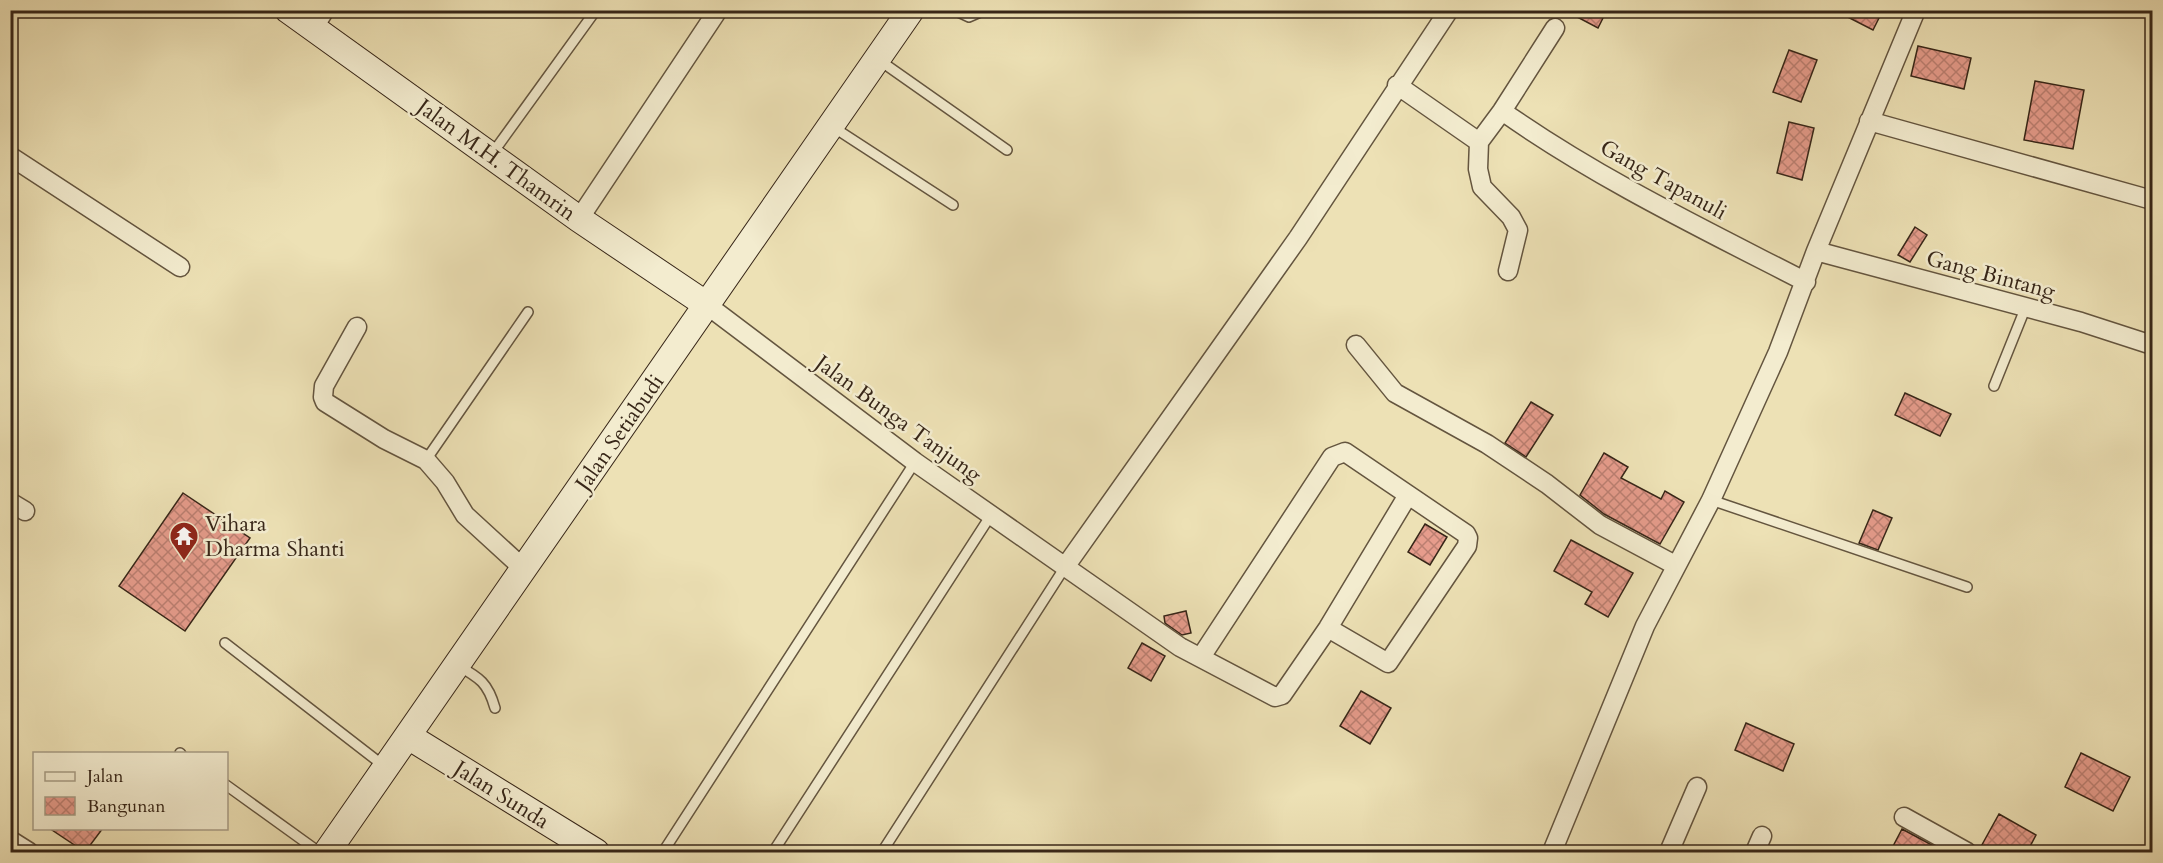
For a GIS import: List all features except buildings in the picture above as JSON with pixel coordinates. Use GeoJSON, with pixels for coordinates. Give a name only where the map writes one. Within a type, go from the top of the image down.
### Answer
{"type":"FeatureCollection","features":[{"type":"Feature","properties":{"kind":"street","name":"Jalan M.H. Thamrin"},"geometry":{"type":"LineString","coordinates":[[288,10],[324,21],[492,154],[579,219],[707,305]]}},
{"type":"Feature","properties":{"kind":"street"},"geometry":{"type":"LineString","coordinates":[[579,219],[718,10]]}},
{"type":"Feature","properties":{"kind":"street","name":"Jalan Setiabudi"},"geometry":{"type":"LineString","coordinates":[[327,852],[911,10]]}},
{"type":"Feature","properties":{"kind":"street"},"geometry":{"type":"LineString","coordinates":[[1065,567],[1294,242],[1449,10]]}},
{"type":"Feature","properties":{"kind":"street"},"geometry":{"type":"LineString","coordinates":[[1552,852],[1645,626],[1711,500],[1778,352],[1816,251],[1916,10]]}},
{"type":"Feature","properties":{"kind":"street"},"geometry":{"type":"LineString","coordinates":[[1508,271],[1518,230],[1511,217],[1482,187],[1478,169],[1479,141],[1502,111],[1555,28]]}},
{"type":"Feature","properties":{"kind":"street"},"geometry":{"type":"LineString","coordinates":[[1397,85],[1479,141]]}},
{"type":"Feature","properties":{"kind":"street","name":"Gang Tapanuli"},"geometry":{"type":"LineString","coordinates":[[1502,111],[1531,131],[1665,210],[1806,282]]}},
{"type":"Feature","properties":{"kind":"street"},"geometry":{"type":"LineString","coordinates":[[1869,121],[2152,200]]}},
{"type":"Feature","properties":{"kind":"street"},"geometry":{"type":"LineString","coordinates":[[10,156],[180,267]]}},
{"type":"Feature","properties":{"kind":"street","name":"Gang Bintang"},"geometry":{"type":"LineString","coordinates":[[1816,251],[2025,309],[2081,322],[2152,345]]}},
{"type":"Feature","properties":{"kind":"street","name":"Jalan Bunga Tanjung"},"geometry":{"type":"LineString","coordinates":[[707,305],[915,462],[1180,647],[1274,696],[1279,696],[1328,628]]}},
{"type":"Feature","properties":{"kind":"street"},"geometry":{"type":"LineString","coordinates":[[357,327],[324,386],[322,397],[325,402],[345,416],[426,460],[438,472],[465,514],[524,568]]}},
{"type":"Feature","properties":{"kind":"street"},"geometry":{"type":"LineString","coordinates":[[1356,345],[1395,393],[1487,444],[1546,484],[1600,525],[1675,566]]}},
{"type":"Feature","properties":{"kind":"street"},"geometry":{"type":"LineString","coordinates":[[1202,657],[1332,457],[1345,452],[1466,534],[1468,538],[1467,546],[1388,663],[1328,628],[1408,495]]}},
{"type":"Feature","properties":{"kind":"street","name":"Jalan Sunda"},"geometry":{"type":"LineString","coordinates":[[408,736],[594,852]]}},
{"type":"Feature","properties":{"kind":"street"},"geometry":{"type":"LineString","coordinates":[[1669,852],[1697,788]]}},
{"type":"Feature","properties":{"kind":"street"},"geometry":{"type":"LineString","coordinates":[[1904,817],[1967,852]]}},
{"type":"Feature","properties":{"kind":"street"},"geometry":{"type":"LineString","coordinates":[[10,840],[28,852]]}},
{"type":"Feature","properties":{"kind":"lane"},"geometry":{"type":"LineString","coordinates":[[492,154],[596,10]]}},
{"type":"Feature","properties":{"kind":"lane"},"geometry":{"type":"LineString","coordinates":[[954,10],[969,17],[985,10]]}},
{"type":"Feature","properties":{"kind":"lane"},"geometry":{"type":"LineString","coordinates":[[878,58],[1007,150]]}},
{"type":"Feature","properties":{"kind":"lane"},"geometry":{"type":"LineString","coordinates":[[831,125],[953,205]]}},
{"type":"Feature","properties":{"kind":"lane"},"geometry":{"type":"LineString","coordinates":[[1994,386],[2025,309]]}},
{"type":"Feature","properties":{"kind":"lane"},"geometry":{"type":"LineString","coordinates":[[426,460],[528,312]]}},
{"type":"Feature","properties":{"kind":"lane"},"geometry":{"type":"LineString","coordinates":[[663,852],[915,462]]}},
{"type":"Feature","properties":{"kind":"lane"},"geometry":{"type":"LineString","coordinates":[[1711,500],[1967,587]]}},
{"type":"Feature","properties":{"kind":"lane"},"geometry":{"type":"LineString","coordinates":[[773,852],[991,514]]}},
{"type":"Feature","properties":{"kind":"lane"},"geometry":{"type":"LineString","coordinates":[[882,852],[1065,567]]}},
{"type":"Feature","properties":{"kind":"lane"},"geometry":{"type":"LineString","coordinates":[[225,643],[386,768]]}},
{"type":"Feature","properties":{"kind":"lane"},"geometry":{"type":"LineString","coordinates":[[458,665],[474,674],[490,690],[495,708]]}},
{"type":"Feature","properties":{"kind":"lane"},"geometry":{"type":"LineString","coordinates":[[228,786],[319,852]]}},
{"type":"Feature","properties":{"kind":"place","name":"Vihara Dharma Shanti"},"geometry":{"type":"Point","coordinates":[184,562]}}]}
